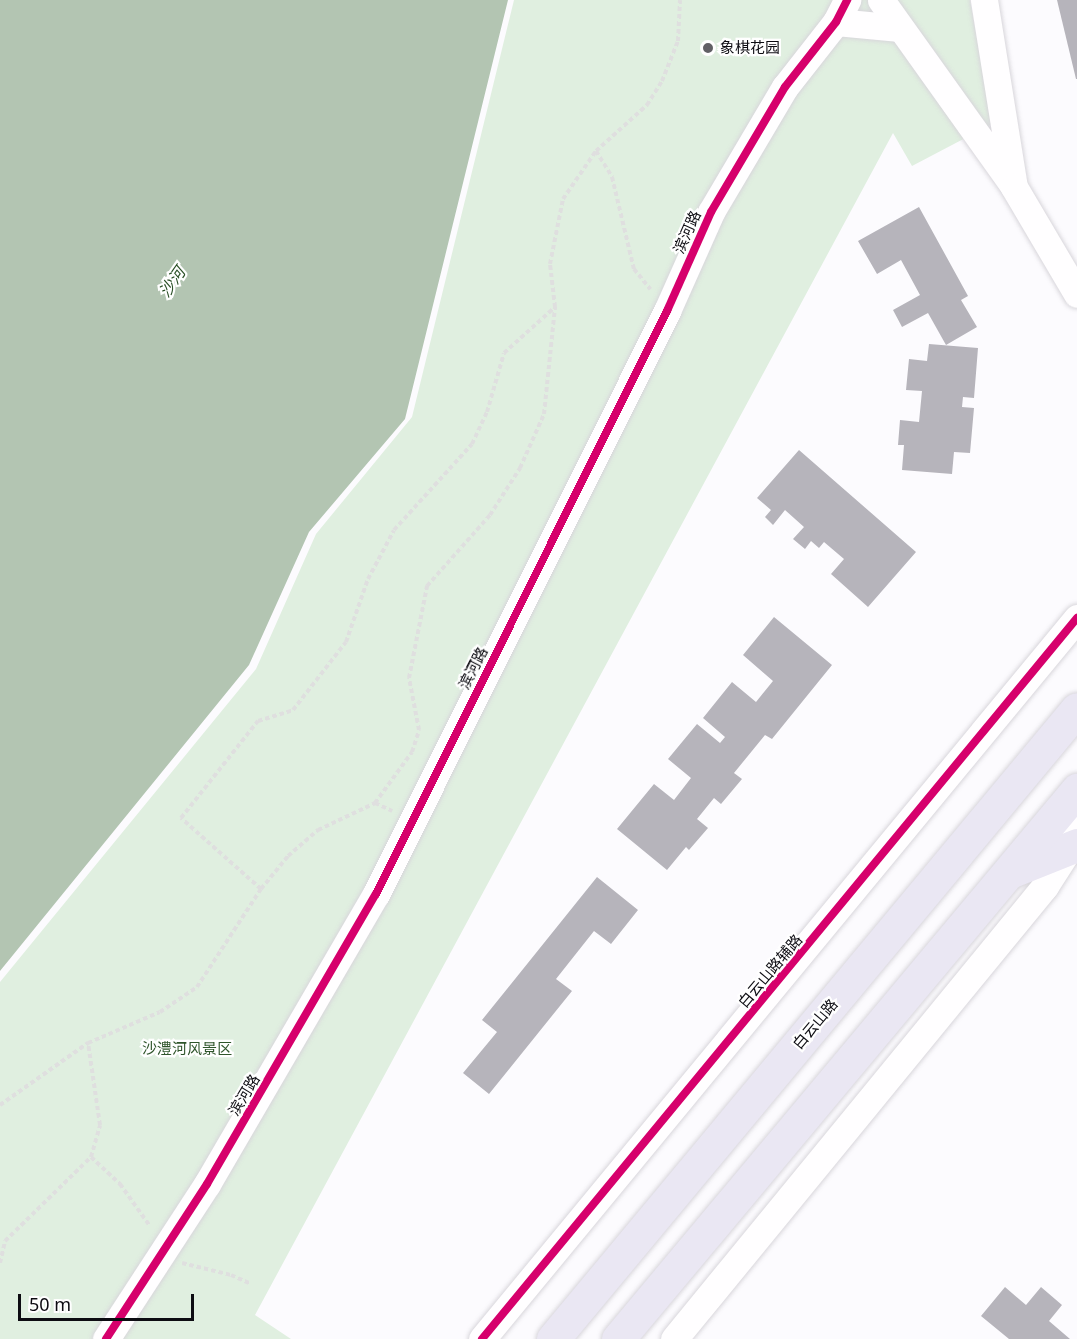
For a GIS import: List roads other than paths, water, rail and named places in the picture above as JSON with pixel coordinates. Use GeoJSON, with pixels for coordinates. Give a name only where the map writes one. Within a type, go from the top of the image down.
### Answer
{"type":"FeatureCollection","features":[{"type":"Feature","properties":{"kind":"highway","name":"白云山路"},"geometry":{"type":"LineString","coordinates":[[554,1339],[1077,709]]}},
{"type":"Feature","properties":{"kind":"highway"},"geometry":{"type":"LineString","coordinates":[[618,1339],[1077,790]]}},
{"type":"Feature","properties":{"kind":"highway"},"geometry":{"type":"LineString","coordinates":[[1008,873],[1074,846]]}},
{"type":"Feature","properties":{"kind":"street"},"geometry":{"type":"LineString","coordinates":[[881,0],[1014,187],[1077,294]]}},
{"type":"Feature","properties":{"kind":"street"},"geometry":{"type":"LineString","coordinates":[[984,0],[1014,187]]}},
{"type":"Feature","properties":{"kind":"street"},"geometry":{"type":"LineString","coordinates":[[841,11],[900,28]]}},
{"type":"Feature","properties":{"kind":"street","name":"滨河路"},"geometry":{"type":"LineString","coordinates":[[106,1339],[207,1184],[376,894],[667,311],[711,212],[785,87],[841,11]]}},
{"type":"Feature","properties":{"kind":"street","name":"白云山路辅路"},"geometry":{"type":"LineString","coordinates":[[482,1339],[1077,618]]}},
{"type":"Feature","properties":{"kind":"street"},"geometry":{"type":"LineString","coordinates":[[675,1339],[1045,886],[1074,846],[1077,802]]}},
{"type":"Feature","properties":{"kind":"water","name":"沙河"},"geometry":{"type":"Polygon","coordinates":[[[0,0],[508,0],[405,419],[309,532],[249,665],[0,971],[0,0]]]}},
{"type":"Feature","properties":{"kind":"place","name":"象棋花园"},"geometry":{"type":"Point","coordinates":[708,48]}},
{"type":"Feature","properties":{"kind":"park label","name":"沙澧河风景区"},"geometry":{"type":"Point","coordinates":[187,1049]}}]}
